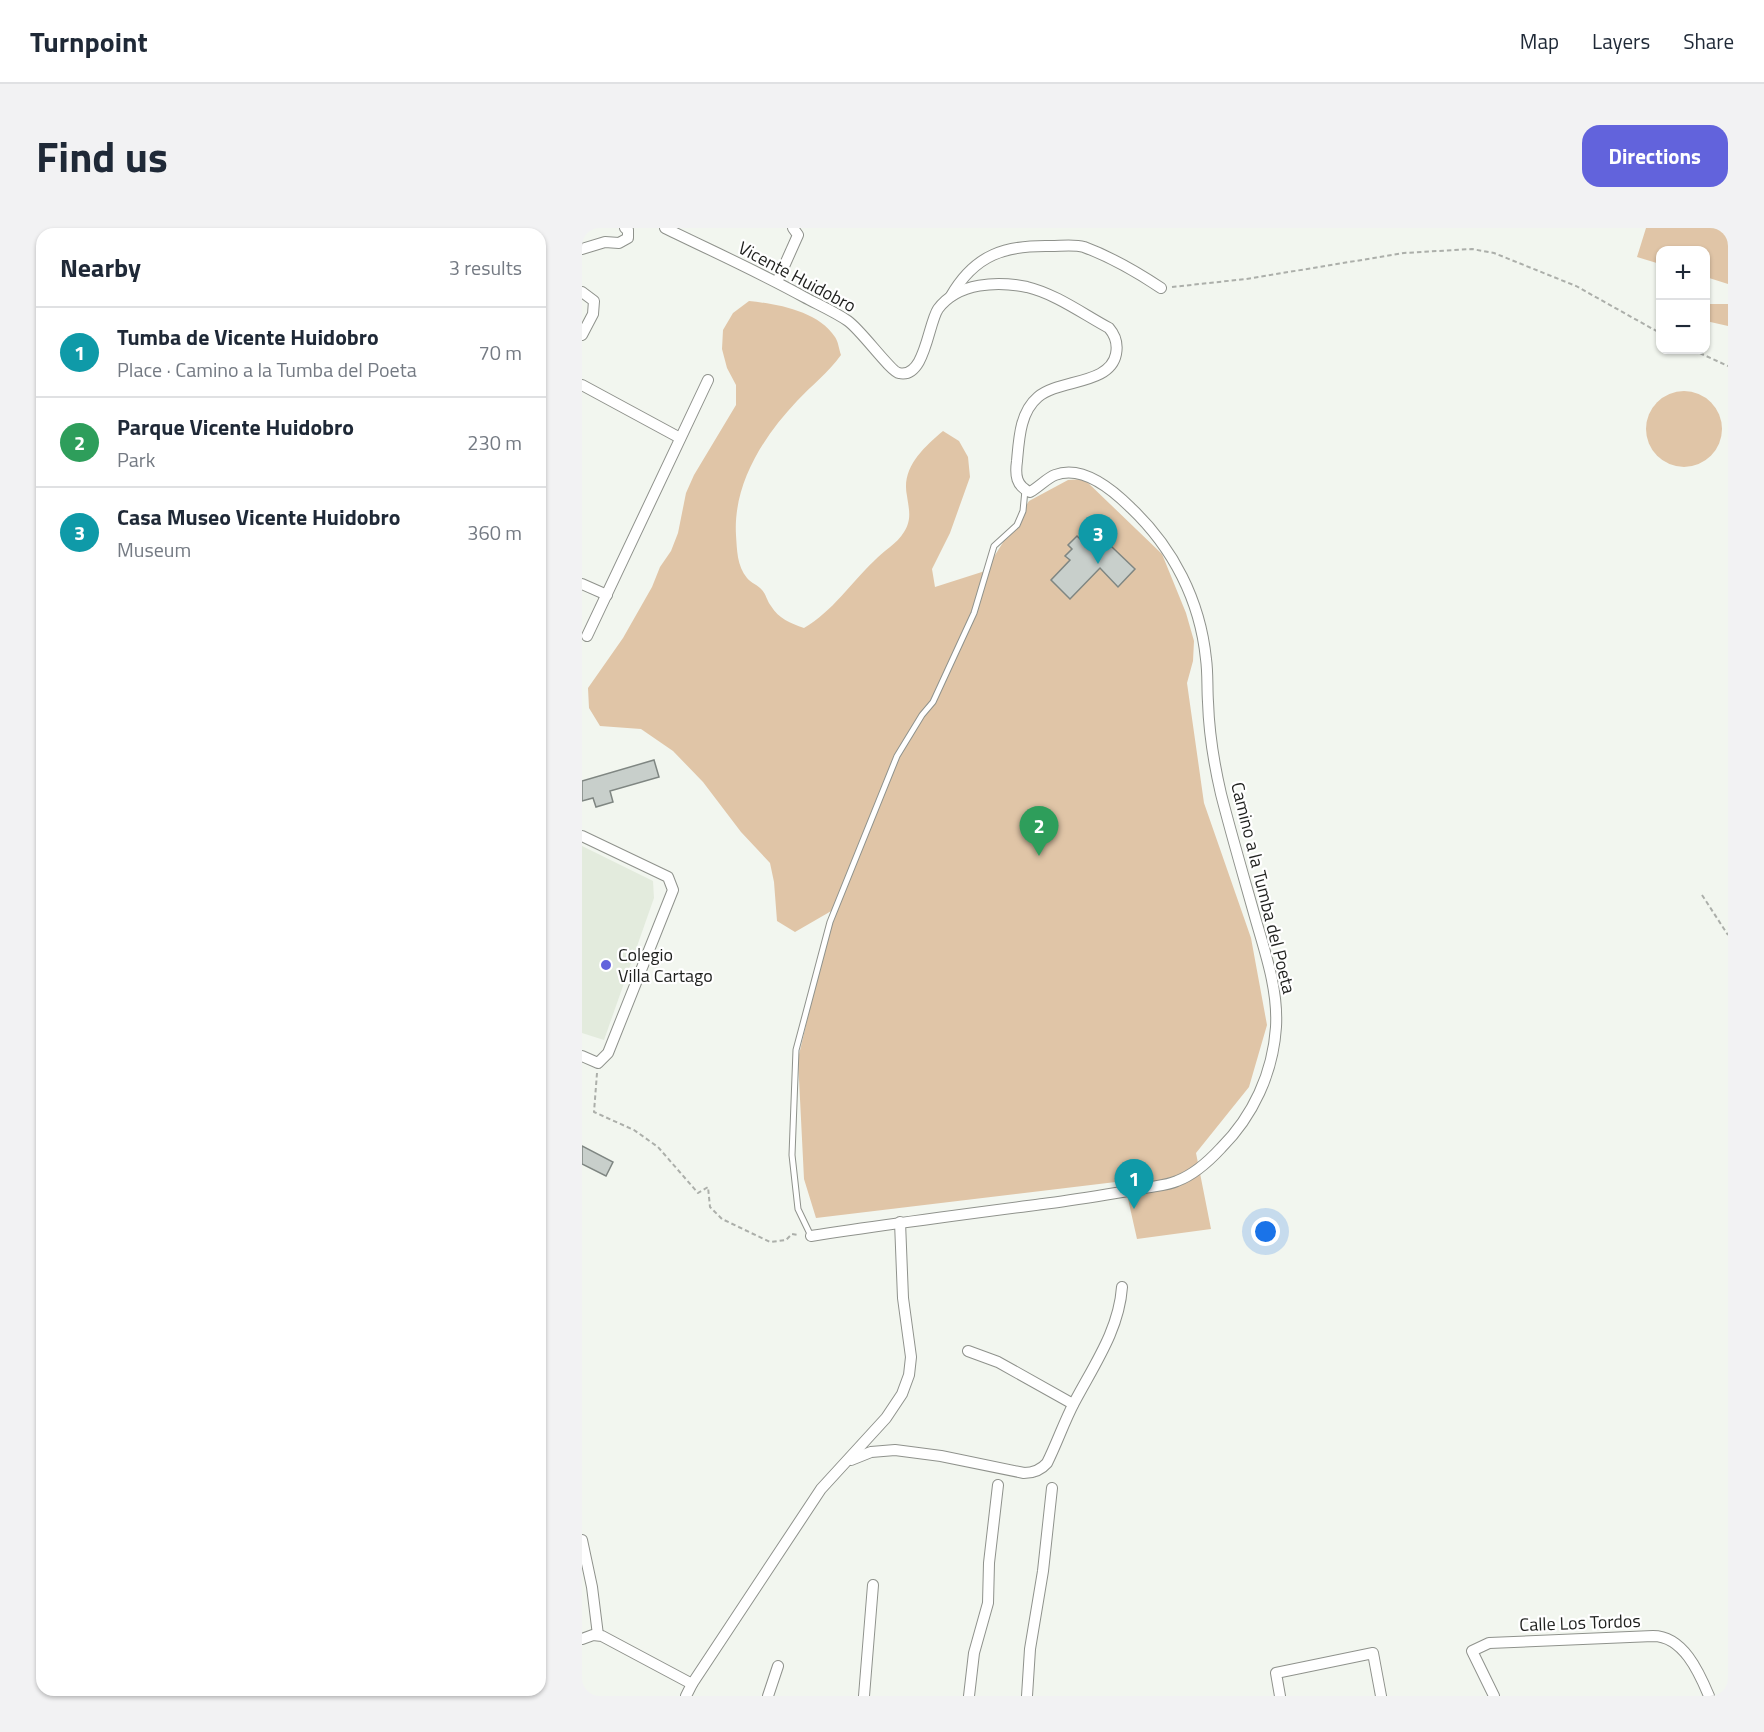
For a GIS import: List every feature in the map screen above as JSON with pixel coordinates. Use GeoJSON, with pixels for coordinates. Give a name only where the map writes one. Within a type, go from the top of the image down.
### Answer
{"type":"FeatureCollection","features":[{"type":"Feature","properties":{"kind":"street"},"geometry":{"type":"LineString","coordinates":[[582,249],[605,242],[619,243],[628,238],[628,230],[625,228]]}},
{"type":"Feature","properties":{"kind":"street","name":"Vicente Huidobro"},"geometry":{"type":"LineString","coordinates":[[665,228],[777,282],[848,321],[871,343],[890,368],[899,373],[910,372],[917,365],[934,317],[938,309],[951,296]]}},
{"type":"Feature","properties":{"kind":"street"},"geometry":{"type":"LineString","coordinates":[[777,282],[798,235],[793,228]]}},
{"type":"Feature","properties":{"kind":"street"},"geometry":{"type":"LineString","coordinates":[[951,296],[964,277],[981,261],[1002,251],[1025,246],[1081,246],[1134,269],[1161,288]]}},
{"type":"Feature","properties":{"kind":"street"},"geometry":{"type":"LineString","coordinates":[[951,296],[980,286],[1006,284],[1029,288],[1063,302],[1109,328],[1112,333],[1116,344],[1116,356],[1110,367],[1100,375],[1045,392],[1031,405],[1021,428],[1016,471],[1019,484],[1026,490]]}},
{"type":"Feature","properties":{"kind":"street"},"geometry":{"type":"LineString","coordinates":[[582,292],[594,301],[593,314],[582,335]]}},
{"type":"Feature","properties":{"kind":"street"},"geometry":{"type":"LineString","coordinates":[[587,636],[708,380]]}},
{"type":"Feature","properties":{"kind":"street"},"geometry":{"type":"LineString","coordinates":[[582,385],[680,438]]}},
{"type":"Feature","properties":{"kind":"street","name":"Camino a la Tumba del Poeta"},"geometry":{"type":"LineString","coordinates":[[811,1236],[900,1222],[1078,1200],[1176,1182],[1206,1162],[1232,1138],[1260,1092],[1271,1059],[1276,1008],[1271,974],[1218,780],[1209,718],[1205,648],[1198,617],[1184,580],[1165,546],[1153,531],[1126,503],[1095,480],[1076,474],[1055,475],[1030,492],[1026,490]]}},
{"type":"Feature","properties":{"kind":"street"},"geometry":{"type":"LineString","coordinates":[[582,584],[608,595]]}},
{"type":"Feature","properties":{"kind":"street"},"geometry":{"type":"LineString","coordinates":[[582,836],[668,877],[674,890],[609,1053],[598,1063],[582,1056]]}},
{"type":"Feature","properties":{"kind":"street"},"geometry":{"type":"LineString","coordinates":[[686,1696],[821,1489],[886,1418],[902,1394],[909,1375],[910,1345],[903,1298],[900,1222]]}},
{"type":"Feature","properties":{"kind":"street"},"geometry":{"type":"LineString","coordinates":[[843,1465],[871,1452],[895,1450],[942,1456],[1031,1473],[1043,1468],[1113,1330],[1122,1287]]}},
{"type":"Feature","properties":{"kind":"street"},"geometry":{"type":"LineString","coordinates":[[969,1351],[998,1362],[1074,1404]]}},
{"type":"Feature","properties":{"kind":"street"},"geometry":{"type":"LineString","coordinates":[[969,1696],[974,1653],[988,1603],[989,1563],[998,1485]]}},
{"type":"Feature","properties":{"kind":"street"},"geometry":{"type":"LineString","coordinates":[[1027,1696],[1030,1649],[1043,1570],[1052,1488]]}},
{"type":"Feature","properties":{"kind":"street"},"geometry":{"type":"LineString","coordinates":[[582,1540],[592,1587],[598,1635]]}},
{"type":"Feature","properties":{"kind":"street"},"geometry":{"type":"LineString","coordinates":[[864,1696],[873,1585]]}},
{"type":"Feature","properties":{"kind":"street"},"geometry":{"type":"LineString","coordinates":[[582,1640],[598,1635],[692,1684]]}},
{"type":"Feature","properties":{"kind":"street","name":"Calle Los Tordos"},"geometry":{"type":"LineString","coordinates":[[1494,1696],[1473,1652],[1489,1643],[1660,1636],[1673,1641],[1678,1646],[1698,1671],[1709,1696]]}},
{"type":"Feature","properties":{"kind":"street"},"geometry":{"type":"LineString","coordinates":[[1280,1696],[1276,1673],[1373,1653],[1381,1696]]}},
{"type":"Feature","properties":{"kind":"street"},"geometry":{"type":"LineString","coordinates":[[768,1696],[778,1666]]}},
{"type":"Feature","properties":{"kind":"lane"},"geometry":{"type":"LineString","coordinates":[[811,1236],[798,1209],[792,1155],[796,1050],[830,922],[897,756],[922,715],[933,702],[974,613],[994,546],[1017,525],[1023,511],[1026,490]]}},
{"type":"Feature","properties":{"kind":"path"},"geometry":{"type":"LineString","coordinates":[[1161,288],[1246,279],[1404,253],[1472,249],[1494,253],[1576,286],[1656,331]]}},
{"type":"Feature","properties":{"kind":"path"},"geometry":{"type":"LineString","coordinates":[[1702,354],[1728,366]]}},
{"type":"Feature","properties":{"kind":"path"},"geometry":{"type":"LineString","coordinates":[[1702,895],[1728,935]]}},
{"type":"Feature","properties":{"kind":"path"},"geometry":{"type":"LineString","coordinates":[[598,1063],[594,1112],[634,1130],[658,1147],[698,1193],[708,1187],[710,1206],[722,1219],[770,1242],[786,1240],[792,1234],[811,1236]]}},
{"type":"Feature","properties":{"kind":"shaded area"},"geometry":{"type":"Polygon","coordinates":[[[1646,228],[1728,228],[1728,284],[1710,278],[1710,246],[1656,246],[1656,263],[1637,257],[1646,228]]]}},
{"type":"Feature","properties":{"kind":"shaded area"},"geometry":{"type":"Polygon","coordinates":[[[749,301],[772,304],[808,315],[828,328],[838,343],[841,355],[784,415],[773,430],[753,462],[739,498],[736,535],[741,568],[749,580],[763,592],[774,610],[785,620],[804,628],[824,614],[901,536],[909,519],[906,486],[910,468],[928,444],[943,431],[959,441],[968,457],[970,477],[950,533],[932,569],[935,587],[985,571],[1029,501],[1068,480],[1084,479],[1162,554],[1186,613],[1194,641],[1193,661],[1187,683],[1204,803],[1251,938],[1267,1025],[1249,1087],[1196,1153],[1211,1229],[1137,1239],[1124,1181],[816,1218],[804,1179],[798,1059],[833,910],[795,932],[777,921],[770,863],[741,832],[703,782],[673,751],[641,729],[600,726],[589,708],[588,688],[623,638],[652,587],[660,567],[671,551],[678,533],[686,493],[694,475],[736,405],[736,385],[727,368],[722,349],[723,330],[733,313],[749,301]]]}},
{"type":"Feature","properties":{"kind":"shaded area"},"geometry":{"type":"Polygon","coordinates":[[[1710,304],[1728,304],[1728,326],[1710,322],[1710,304]]]}},
{"type":"Feature","properties":{"kind":"shaded area"},"geometry":{"type":"Polygon","coordinates":[[[1677,391],[1691,391],[1705,397],[1716,408],[1722,422],[1719,444],[1711,456],[1691,467],[1677,467],[1663,461],[1652,450],[1646,436],[1646,422],[1652,408],[1663,397],[1677,391]]]}},
{"type":"Feature","properties":{"kind":"shaded area","name":"Colegio Villa Cartago"},"geometry":{"type":"Polygon","coordinates":[[[582,846],[653,881],[654,898],[604,1040],[582,1033],[582,846]]]}},
{"type":"Feature","properties":{"kind":"building"},"geometry":{"type":"Polygon","coordinates":[[[1091,527],[1135,569],[1118,587],[1100,568],[1070,599],[1051,580],[1070,560],[1065,556],[1072,549],[1068,545],[1077,536],[1080,539],[1091,527]]]}},
{"type":"Feature","properties":{"kind":"building"},"geometry":{"type":"Polygon","coordinates":[[[654,760],[659,777],[610,791],[613,802],[596,807],[593,798],[582,801],[582,781],[654,760]]]}},
{"type":"Feature","properties":{"kind":"building"},"geometry":{"type":"Polygon","coordinates":[[[582,1146],[613,1162],[606,1176],[582,1164],[582,1146]]]}},
{"type":"Feature","properties":{"kind":"place","name":"Casa Museo Vicente Huidobro"},"geometry":{"type":"Point","coordinates":[1098,564]}},
{"type":"Feature","properties":{"kind":"place","name":"Parque Vicente Huidobro"},"geometry":{"type":"Point","coordinates":[1039,856]}},
{"type":"Feature","properties":{"kind":"place","name":"Colegio Villa Cartago"},"geometry":{"type":"Point","coordinates":[606,965]}},
{"type":"Feature","properties":{"kind":"place","name":"Tumba de Vicente Huidobro"},"geometry":{"type":"Point","coordinates":[1134,1209]}}]}
